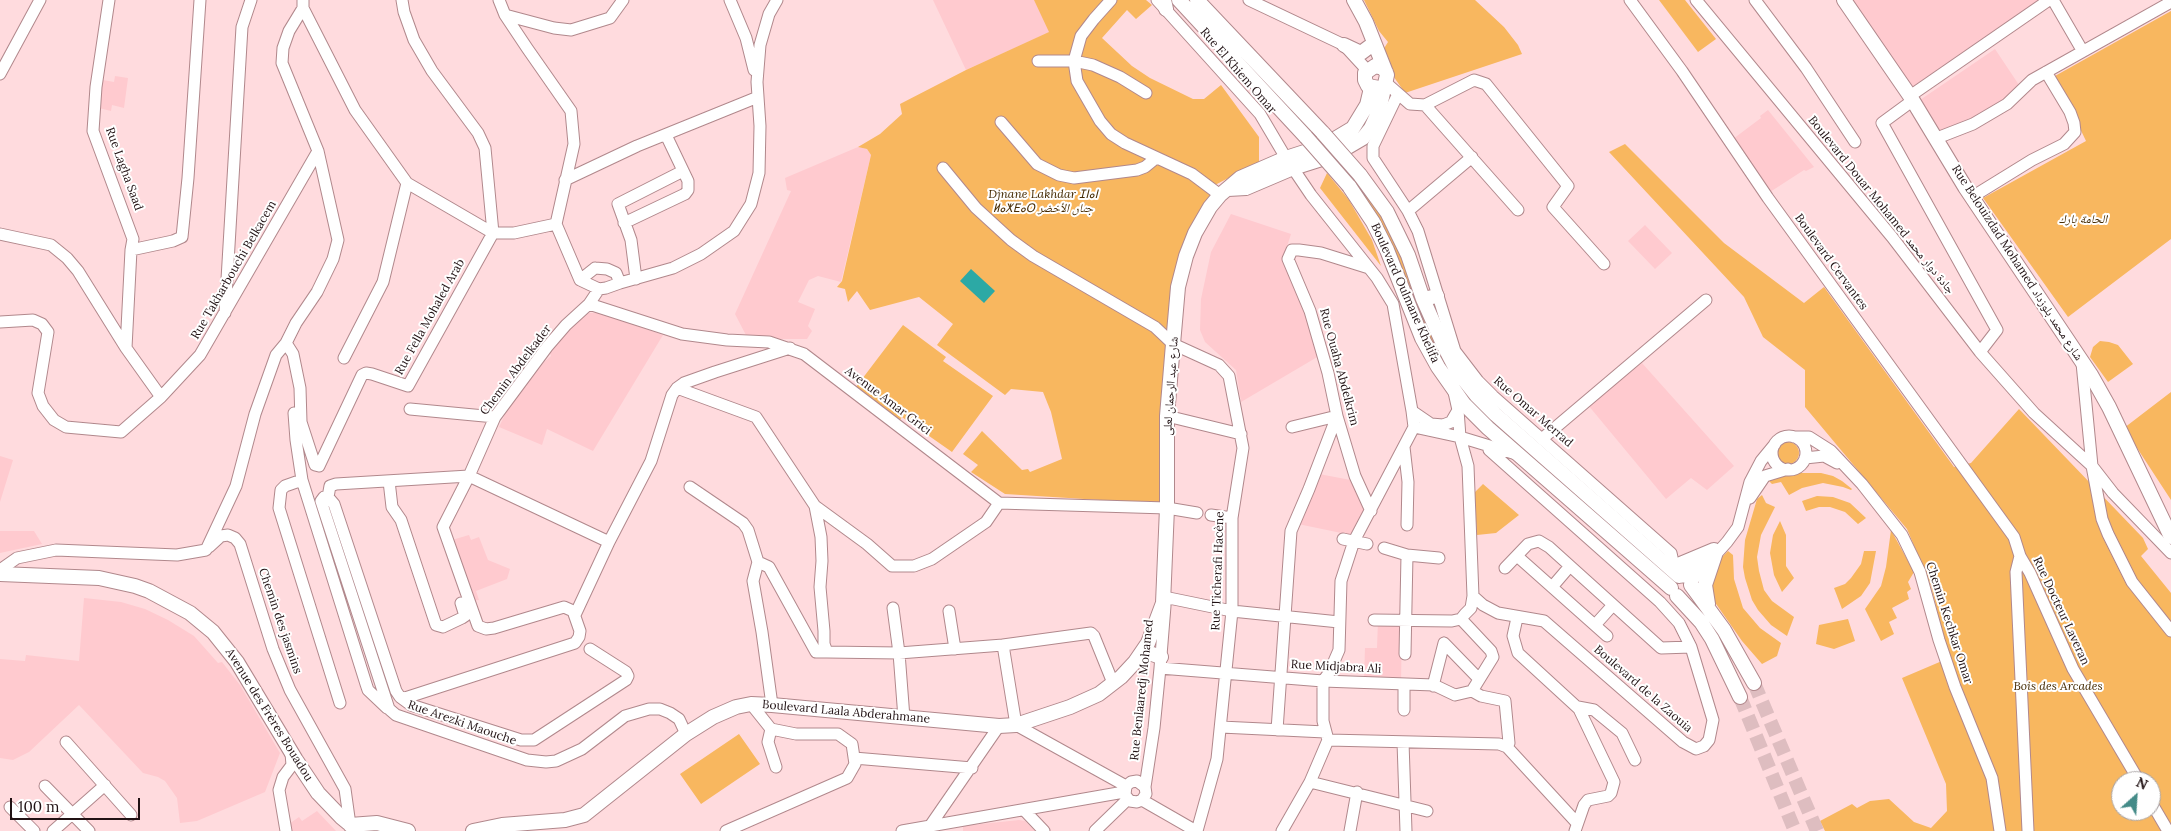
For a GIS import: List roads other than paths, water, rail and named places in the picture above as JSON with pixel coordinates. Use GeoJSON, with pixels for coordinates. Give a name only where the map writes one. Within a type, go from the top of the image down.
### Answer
{"type":"FeatureCollection","features":[{"type":"Feature","properties":{"kind":"main road","name":"Boulevard Oulmane Khelifa"},"geometry":{"type":"LineString","coordinates":[[1179,0],[1349,186],[1373,222],[1387,250],[1422,338],[1453,390],[1482,422],[1674,592],[1702,622],[1740,698]]}},
{"type":"Feature","properties":{"kind":"main road"},"geometry":{"type":"LineString","coordinates":[[1197,0],[1210,6],[1360,174],[1387,212],[1408,255],[1423,299],[1446,351],[1476,395],[1513,431],[1681,576],[1713,614],[1754,683]]}},
{"type":"Feature","properties":{"kind":"main road"},"geometry":{"type":"LineString","coordinates":[[1354,0],[1366,22],[1382,82]]}},
{"type":"Feature","properties":{"kind":"main road","name":"Rue Belouizdad Mohamed شارع محمد بلوزداد"},"geometry":{"type":"LineString","coordinates":[[1844,0],[1937,138],[1972,197],[2082,361],[2109,407],[2171,537]]}},
{"type":"Feature","properties":{"kind":"main road"},"geometry":{"type":"LineString","coordinates":[[1366,22],[1369,68],[1365,80],[1382,82]]}},
{"type":"Feature","properties":{"kind":"main road"},"geometry":{"type":"LineString","coordinates":[[1344,45],[1361,53],[1369,48]]}},
{"type":"Feature","properties":{"kind":"main road"},"geometry":{"type":"LineString","coordinates":[[1224,192],[1246,188],[1289,163],[1334,155],[1363,138],[1371,128],[1379,111],[1382,82],[1379,66],[1369,68]]}},
{"type":"Feature","properties":{"kind":"main road","name":"شارع عبد الرحمان لعلى"},"geometry":{"type":"LineString","coordinates":[[1164,597],[1167,508],[1167,416],[1178,287],[1186,256],[1202,220],[1224,192]]}},
{"type":"Feature","properties":{"kind":"main road"},"geometry":{"type":"LineString","coordinates":[[1423,299],[1437,296]]}},
{"type":"Feature","properties":{"kind":"main road"},"geometry":{"type":"LineString","coordinates":[[1681,576],[1714,552]]}},
{"type":"Feature","properties":{"kind":"main road"},"geometry":{"type":"LineString","coordinates":[[1713,614],[1706,598],[1704,585],[1714,552]]}},
{"type":"Feature","properties":{"kind":"main road","name":"Avenue des Frères Bouadou"},"geometry":{"type":"LineString","coordinates":[[0,572],[99,578],[149,591],[190,613],[213,632],[237,662],[318,793],[354,828]]}},
{"type":"Feature","properties":{"kind":"main road"},"geometry":{"type":"LineString","coordinates":[[1674,592],[1683,596],[1688,593],[1681,576]]}},
{"type":"Feature","properties":{"kind":"main road","name":"Boulevard Laala Abderahmane"},"geometry":{"type":"LineString","coordinates":[[473,831],[508,824],[565,820],[584,815],[686,734],[729,709],[751,704],[772,704],[999,726],[1016,725],[1070,707],[1099,694],[1128,670],[1141,654],[1154,631],[1164,597]]}},
{"type":"Feature","properties":{"kind":"main road"},"geometry":{"type":"LineString","coordinates":[[1141,654],[1152,654],[1161,663]]}},
{"type":"Feature","properties":{"kind":"main road"},"geometry":{"type":"LineString","coordinates":[[354,828],[377,823],[408,831]]}},
{"type":"Feature","properties":{"kind":"street"},"geometry":{"type":"LineString","coordinates":[[0,74],[40,0]]}},
{"type":"Feature","properties":{"kind":"street","name":"Rue Lagha Saad"},"geometry":{"type":"LineString","coordinates":[[109,0],[96,87],[93,131],[126,215],[133,239],[126,348]]}},
{"type":"Feature","properties":{"kind":"street"},"geometry":{"type":"LineString","coordinates":[[131,250],[173,241],[182,237],[200,0]]}},
{"type":"Feature","properties":{"kind":"street"},"geometry":{"type":"LineString","coordinates":[[225,315],[242,27],[251,0]]}},
{"type":"Feature","properties":{"kind":"street"},"geometry":{"type":"LineString","coordinates":[[402,0],[404,12],[419,48],[432,71],[478,133],[485,148],[493,234]]}},
{"type":"Feature","properties":{"kind":"street"},"geometry":{"type":"LineString","coordinates":[[499,0],[505,15],[571,111],[574,144],[556,224],[580,280],[599,289],[673,268],[701,254],[734,231],[751,204],[759,173],[757,82],[760,44],[769,14],[777,0]]}},
{"type":"Feature","properties":{"kind":"street"},"geometry":{"type":"LineString","coordinates":[[505,15],[554,28],[571,30],[610,18],[623,0]]}},
{"type":"Feature","properties":{"kind":"street"},"geometry":{"type":"LineString","coordinates":[[730,0],[746,38],[757,82]]}},
{"type":"Feature","properties":{"kind":"street"},"geometry":{"type":"LineString","coordinates":[[1111,0],[1081,36],[1074,61],[1077,81],[1100,121],[1111,134],[1224,192]]}},
{"type":"Feature","properties":{"kind":"street"},"geometry":{"type":"LineString","coordinates":[[1249,0],[1344,45],[1369,68]]}},
{"type":"Feature","properties":{"kind":"street","name":"Boulevard Cervantes"},"geometry":{"type":"LineString","coordinates":[[1630,0],[1682,71],[1768,198],[2014,537],[2020,556]]}},
{"type":"Feature","properties":{"kind":"street","name":"Boulevard Douar Mohamed جادة دوار محمد"},"geometry":{"type":"LineString","coordinates":[[1696,0],[1892,237],[1980,352],[2034,413],[2092,466],[2113,493],[2171,553]]}},
{"type":"Feature","properties":{"kind":"street"},"geometry":{"type":"LineString","coordinates":[[1755,0],[1806,68],[1855,142]]}},
{"type":"Feature","properties":{"kind":"street"},"geometry":{"type":"LineString","coordinates":[[1980,352],[1997,330],[1882,123],[1911,99],[2051,0],[2082,50]]}},
{"type":"Feature","properties":{"kind":"street"},"geometry":{"type":"LineString","coordinates":[[1937,138],[1973,124],[2007,104],[2032,80],[2082,50],[2171,2]]}},
{"type":"Feature","properties":{"kind":"street","name":"Rue El Khiem Omar"},"geometry":{"type":"LineString","coordinates":[[1162,3],[1260,114],[1308,191],[1369,268],[1393,304],[1414,427]]}},
{"type":"Feature","properties":{"kind":"street"},"geometry":{"type":"LineString","coordinates":[[303,4],[355,110],[407,184],[493,234],[514,233],[556,224]]}},
{"type":"Feature","properties":{"kind":"street"},"geometry":{"type":"LineString","coordinates":[[0,572],[16,558],[56,550],[177,555],[206,550],[236,486],[255,414],[276,355],[286,344],[296,323],[317,292],[333,260],[338,240],[318,151],[282,63],[282,48],[303,4]]}},
{"type":"Feature","properties":{"kind":"street"},"geometry":{"type":"LineString","coordinates":[[1038,61],[1074,61],[1102,69],[1146,93]]}},
{"type":"Feature","properties":{"kind":"street"},"geometry":{"type":"LineString","coordinates":[[1972,197],[2032,160],[2064,144],[2074,132],[2074,123],[2070,112],[2046,72]]}},
{"type":"Feature","properties":{"kind":"street"},"geometry":{"type":"LineString","coordinates":[[1382,82],[1410,104],[1425,105],[1474,80],[1486,84],[1568,186],[1553,207],[1604,264]]}},
{"type":"Feature","properties":{"kind":"street","name":"Rue Omar Merrad"},"geometry":{"type":"LineString","coordinates":[[1398,94],[1373,146],[1373,158],[1408,211],[1418,230],[1455,351],[1478,382],[1671,553],[1673,562],[1681,576]]}},
{"type":"Feature","properties":{"kind":"street"},"geometry":{"type":"LineString","coordinates":[[565,180],[637,146],[758,97]]}},
{"type":"Feature","properties":{"kind":"street"},"geometry":{"type":"LineString","coordinates":[[1425,105],[1518,210]]}},
{"type":"Feature","properties":{"kind":"street"},"geometry":{"type":"LineString","coordinates":[[1001,122],[1038,164],[1059,175],[1074,178],[1137,170],[1145,168],[1156,158]]}},
{"type":"Feature","properties":{"kind":"street"},"geometry":{"type":"LineString","coordinates":[[624,223],[687,193],[688,185],[683,171],[666,135]]}},
{"type":"Feature","properties":{"kind":"street","name":"Rue Takharbouchi Belkacem"},"geometry":{"type":"LineString","coordinates":[[0,322],[33,320],[42,324],[48,332],[38,393],[43,406],[54,420],[66,427],[121,432],[161,397],[200,355],[225,315],[318,151]]}},
{"type":"Feature","properties":{"kind":"street"},"geometry":{"type":"LineString","coordinates":[[1408,211],[1472,157]]}},
{"type":"Feature","properties":{"kind":"street"},"geometry":{"type":"LineString","coordinates":[[943,168],[994,226],[1033,256],[1155,326],[1173,344]]}},
{"type":"Feature","properties":{"kind":"street"},"geometry":{"type":"LineString","coordinates":[[636,279],[632,248],[617,206],[618,203],[683,171]]}},
{"type":"Feature","properties":{"kind":"street"},"geometry":{"type":"LineString","coordinates":[[344,358],[383,282],[407,184]]}},
{"type":"Feature","properties":{"kind":"street"},"geometry":{"type":"LineString","coordinates":[[0,234],[55,247],[78,271],[126,348],[161,397]]}},
{"type":"Feature","properties":{"kind":"street","name":"Rue Fella Mohaled Arab"},"geometry":{"type":"LineString","coordinates":[[297,376],[300,388],[301,422],[315,465],[319,466],[362,375],[366,373],[372,374],[408,386],[493,234]]}},
{"type":"Feature","properties":{"kind":"street","name":"Rue Ouaha Abdelkrim"},"geometry":{"type":"LineString","coordinates":[[1369,268],[1321,253],[1299,250],[1292,250],[1288,259],[1318,335],[1337,416],[1356,476],[1370,511]]}},
{"type":"Feature","properties":{"kind":"street"},"geometry":{"type":"LineString","coordinates":[[580,280],[595,268],[607,269],[616,273],[620,283]]}},
{"type":"Feature","properties":{"kind":"street","name":"Chemin Abdelkader"},"geometry":{"type":"LineString","coordinates":[[444,527],[495,417],[547,347],[566,325],[589,304],[599,289]]}},
{"type":"Feature","properties":{"kind":"street"},"geometry":{"type":"LineString","coordinates":[[1543,438],[1706,300]]}},
{"type":"Feature","properties":{"kind":"street","name":"Avenue Amar Grici"},"geometry":{"type":"LineString","coordinates":[[589,304],[682,334],[727,340],[769,342],[804,354],[999,503]]}},
{"type":"Feature","properties":{"kind":"street"},"geometry":{"type":"LineString","coordinates":[[286,344],[293,354],[297,376],[294,407],[296,440],[302,480],[368,690],[389,709]]}},
{"type":"Feature","properties":{"kind":"street","name":"Rue Ticherafi Hacène"},"geometry":{"type":"LineString","coordinates":[[1173,344],[1220,365],[1229,376],[1243,448],[1232,518],[1232,611],[1217,760],[1196,831]]}},
{"type":"Feature","properties":{"kind":"street"},"geometry":{"type":"LineString","coordinates":[[575,615],[609,542],[651,461],[672,395],[677,388],[684,383],[790,348]]}},
{"type":"Feature","properties":{"kind":"street"},"geometry":{"type":"LineString","coordinates":[[2082,361],[2092,466],[2102,519],[2132,582],[2171,632]]}},
{"type":"Feature","properties":{"kind":"street"},"geometry":{"type":"LineString","coordinates":[[677,388],[756,417],[815,506],[867,544],[892,566],[914,566],[932,559],[986,522],[999,503],[1167,508],[1197,513]]}},
{"type":"Feature","properties":{"kind":"street"},"geometry":{"type":"LineString","coordinates":[[1374,620],[1452,622],[1461,619],[1470,608],[1474,596],[1468,466],[1460,437],[1458,410],[1453,390]]}},
{"type":"Feature","properties":{"kind":"street"},"geometry":{"type":"LineString","coordinates":[[410,409],[495,417]]}},
{"type":"Feature","properties":{"kind":"street"},"geometry":{"type":"LineString","coordinates":[[1412,411],[1431,424],[1443,425],[1451,422],[1458,410]]}},
{"type":"Feature","properties":{"kind":"street"},"geometry":{"type":"LineString","coordinates":[[1167,416],[1240,434]]}},
{"type":"Feature","properties":{"kind":"street"},"geometry":{"type":"LineString","coordinates":[[1292,427],[1337,416]]}},
{"type":"Feature","properties":{"kind":"street"},"geometry":{"type":"LineString","coordinates":[[1277,730],[1291,530],[1337,416]]}},
{"type":"Feature","properties":{"kind":"street"},"geometry":{"type":"LineString","coordinates":[[1282,831],[1310,782],[1326,736],[1323,721],[1324,681],[1339,650],[1338,622],[1341,581],[1348,540],[1370,511],[1414,427],[1460,437],[1487,448],[1519,454]]}},
{"type":"Feature","properties":{"kind":"street"},"geometry":{"type":"LineString","coordinates":[[1442,433],[1468,466]]}},
{"type":"Feature","properties":{"kind":"street"},"geometry":{"type":"LineString","coordinates":[[1681,576],[1714,552],[1738,527],[1753,476],[1761,461],[1783,437],[1809,437],[1831,451],[1867,492]]}},
{"type":"Feature","properties":{"kind":"street"},"geometry":{"type":"LineString","coordinates":[[1794,437],[1803,443],[1805,458]]}},
{"type":"Feature","properties":{"kind":"street"},"geometry":{"type":"LineString","coordinates":[[1775,444],[1772,453],[1776,462],[1788,469]]}},
{"type":"Feature","properties":{"kind":"street"},"geometry":{"type":"LineString","coordinates":[[1404,447],[1408,482],[1407,525]]}},
{"type":"Feature","properties":{"kind":"street"},"geometry":{"type":"LineString","coordinates":[[1468,466],[1474,453],[1487,448]]}},
{"type":"Feature","properties":{"kind":"street","name":"Boulevard de la Zaouia"},"geometry":{"type":"LineString","coordinates":[[1474,596],[1483,605],[1498,613],[1517,618],[1544,621],[1683,742],[1696,749],[1704,746],[1709,740],[1712,720],[1691,647],[1679,623],[1660,602],[1487,448]]}},
{"type":"Feature","properties":{"kind":"street"},"geometry":{"type":"LineString","coordinates":[[1743,511],[1761,480],[1770,473],[1796,468],[1805,458],[1828,457],[1867,492]]}},
{"type":"Feature","properties":{"kind":"street"},"geometry":{"type":"LineString","coordinates":[[590,649],[626,672],[628,676],[626,680],[534,740],[522,740],[406,702],[396,691],[334,504],[325,500],[330,486],[336,484],[469,476],[609,542]]}},
{"type":"Feature","properties":{"kind":"street"},"geometry":{"type":"LineString","coordinates":[[302,480],[285,486],[281,490],[280,508],[340,703]]}},
{"type":"Feature","properties":{"kind":"street"},"geometry":{"type":"LineString","coordinates":[[389,481],[392,507],[401,520],[436,624],[443,627],[465,616],[440,540],[444,527]]}},
{"type":"Feature","properties":{"kind":"street"},"geometry":{"type":"LineString","coordinates":[[690,487],[743,523],[748,530],[758,562],[753,581],[772,704]]}},
{"type":"Feature","properties":{"kind":"street","name":"Chemin Kechkar Omar"},"geometry":{"type":"LineString","coordinates":[[1867,492],[1902,535],[1920,572],[1950,672],[1992,778],[2000,831]]}},
{"type":"Feature","properties":{"kind":"street","name":"Rue Arezki Maouche"},"geometry":{"type":"LineString","coordinates":[[325,500],[389,709],[396,715],[527,760],[546,762],[556,761],[582,749],[625,716],[649,709],[660,709],[670,712],[679,720],[686,734]]}},
{"type":"Feature","properties":{"kind":"street"},"geometry":{"type":"LineString","coordinates":[[815,506],[821,537],[820,587],[824,644],[827,652]]}},
{"type":"Feature","properties":{"kind":"street"},"geometry":{"type":"LineString","coordinates":[[1211,515],[1232,518]]}},
{"type":"Feature","properties":{"kind":"street"},"geometry":{"type":"LineString","coordinates":[[400,697],[405,698],[575,643],[579,637],[580,631],[573,611],[564,607],[494,628],[486,629],[478,626],[444,527]]}},
{"type":"Feature","properties":{"kind":"street","name":"Chemin des jasmins"},"geometry":{"type":"LineString","coordinates":[[206,550],[221,536],[228,535],[235,538],[240,544],[273,649],[290,690],[346,789],[354,828]]}},
{"type":"Feature","properties":{"kind":"street"},"geometry":{"type":"LineString","coordinates":[[1348,540],[1367,544]]}},
{"type":"Feature","properties":{"kind":"street"},"geometry":{"type":"LineString","coordinates":[[1506,568],[1528,544],[1539,541],[1570,566],[1661,648],[1691,647]]}},
{"type":"Feature","properties":{"kind":"street"},"geometry":{"type":"LineString","coordinates":[[1384,548],[1407,555],[1439,558]]}},
{"type":"Feature","properties":{"kind":"street"},"geometry":{"type":"LineString","coordinates":[[1405,654],[1407,555]]}},
{"type":"Feature","properties":{"kind":"street"},"geometry":{"type":"LineString","coordinates":[[1517,556],[1607,636]]}},
{"type":"Feature","properties":{"kind":"street"},"geometry":{"type":"LineString","coordinates":[[2020,556],[2016,572],[2028,831]]}},
{"type":"Feature","properties":{"kind":"street","name":"Rue Docteur Laveran"},"geometry":{"type":"LineString","coordinates":[[2020,556],[2030,573],[2073,669],[2134,771]]}},
{"type":"Feature","properties":{"kind":"street"},"geometry":{"type":"LineString","coordinates":[[758,562],[770,567],[816,652],[899,653],[1003,645],[1091,633],[1094,636],[1113,683]]}},
{"type":"Feature","properties":{"kind":"street"},"geometry":{"type":"LineString","coordinates":[[1552,587],[1570,566]]}},
{"type":"Feature","properties":{"kind":"street"},"geometry":{"type":"LineString","coordinates":[[1164,597],[1232,611],[1338,622]]}},
{"type":"Feature","properties":{"kind":"street","name":"Rue Benlaaredj Mohamed"},"geometry":{"type":"LineString","coordinates":[[1145,787],[1161,663],[1164,597]]}},
{"type":"Feature","properties":{"kind":"street"},"geometry":{"type":"LineString","coordinates":[[1595,625],[1613,605]]}},
{"type":"Feature","properties":{"kind":"street"},"geometry":{"type":"LineString","coordinates":[[893,608],[904,718]]}},
{"type":"Feature","properties":{"kind":"street"},"geometry":{"type":"LineString","coordinates":[[949,611],[955,649]]}},
{"type":"Feature","properties":{"kind":"street"},"geometry":{"type":"LineString","coordinates":[[1221,726],[1403,742],[1503,746],[1576,827],[1588,800],[1608,796],[1611,793],[1614,782],[1578,707],[1518,653],[1513,636],[1517,618]]}},
{"type":"Feature","properties":{"kind":"street"},"geometry":{"type":"LineString","coordinates":[[1461,619],[1493,654],[1491,663],[1472,691]]}},
{"type":"Feature","properties":{"kind":"street"},"geometry":{"type":"LineString","coordinates":[[1433,686],[1444,643],[1479,679]]}},
{"type":"Feature","properties":{"kind":"street"},"geometry":{"type":"LineString","coordinates":[[1003,645],[1016,725],[1126,793],[1134,802],[1142,800],[1146,794],[1145,787],[1140,782],[1134,781],[1126,793],[1095,831]]}},
{"type":"Feature","properties":{"kind":"street","name":"Rue Midjabra Ali"},"geometry":{"type":"LineString","coordinates":[[1161,663],[1226,674],[1324,681],[1434,685],[1455,695],[1472,691],[1481,696],[1505,701],[1509,743],[1503,746]]}},
{"type":"Feature","properties":{"kind":"street"},"geometry":{"type":"LineString","coordinates":[[1404,684],[1404,710]]}},
{"type":"Feature","properties":{"kind":"street"},"geometry":{"type":"LineString","coordinates":[[726,831],[847,778],[855,764],[852,744],[838,734],[796,734],[770,729],[751,704]]}},
{"type":"Feature","properties":{"kind":"street"},"geometry":{"type":"LineString","coordinates":[[1578,707],[1594,710],[1622,733],[1635,760]]}},
{"type":"Feature","properties":{"kind":"street"},"geometry":{"type":"LineString","coordinates":[[930,826],[972,768],[999,726]]}},
{"type":"Feature","properties":{"kind":"street"},"geometry":{"type":"LineString","coordinates":[[770,729],[768,742],[776,767]]}},
{"type":"Feature","properties":{"kind":"street"},"geometry":{"type":"LineString","coordinates":[[66,742],[131,815]]}},
{"type":"Feature","properties":{"kind":"street"},"geometry":{"type":"LineString","coordinates":[[1403,742],[1406,831]]}},
{"type":"Feature","properties":{"kind":"street"},"geometry":{"type":"LineString","coordinates":[[286,831],[279,790],[283,777],[292,765],[291,751]]}},
{"type":"Feature","properties":{"kind":"street"},"geometry":{"type":"LineString","coordinates":[[854,758],[972,768]]}},
{"type":"Feature","properties":{"kind":"street"},"geometry":{"type":"LineString","coordinates":[[1310,782],[1427,810]]}},
{"type":"Feature","properties":{"kind":"street"},"geometry":{"type":"LineString","coordinates":[[53,831],[105,785]]}},
{"type":"Feature","properties":{"kind":"street"},"geometry":{"type":"LineString","coordinates":[[46,786],[89,831]]}},
{"type":"Feature","properties":{"kind":"street"},"geometry":{"type":"LineString","coordinates":[[1350,831],[1357,792]]}},
{"type":"Feature","properties":{"kind":"street"},"geometry":{"type":"LineString","coordinates":[[902,831],[1126,793]]}},
{"type":"Feature","properties":{"kind":"street"},"geometry":{"type":"LineString","coordinates":[[1142,800],[1196,831]]}},
{"type":"Feature","properties":{"kind":"street"},"geometry":{"type":"LineString","coordinates":[[10,807],[34,831]]}},
{"type":"Feature","properties":{"kind":"street"},"geometry":{"type":"LineString","coordinates":[[1024,810],[1044,831]]}},
{"type":"Feature","properties":{"kind":"street"},"geometry":{"type":"LineString","coordinates":[[2161,819],[2168,831]]}},
{"type":"Feature","properties":{"kind":"water"},"geometry":{"type":"Polygon","coordinates":[[[971,269],[995,291],[984,303],[960,281],[971,269]]]}},
{"type":"Feature","properties":{"kind":"tunnel"},"geometry":{"type":"LineString","coordinates":[[1754,683],[1817,831]]}},
{"type":"Feature","properties":{"kind":"tunnel"},"geometry":{"type":"LineString","coordinates":[[1740,697],[1795,831]]}},
{"type":"Feature","properties":{"kind":"park label","name":"Djnane Lakhdar ⵊⵏⴰⵏ ⵍⴰⵅⴹⴰⵔ جنان الأخضر"},"geometry":{"type":"Point","coordinates":[1043,202]}},
{"type":"Feature","properties":{"kind":"park label","name":"الحامة بارك"},"geometry":{"type":"Point","coordinates":[2083,220]}},
{"type":"Feature","properties":{"kind":"park label","name":"Bois des Arcades"},"geometry":{"type":"Point","coordinates":[2058,687]}}]}
